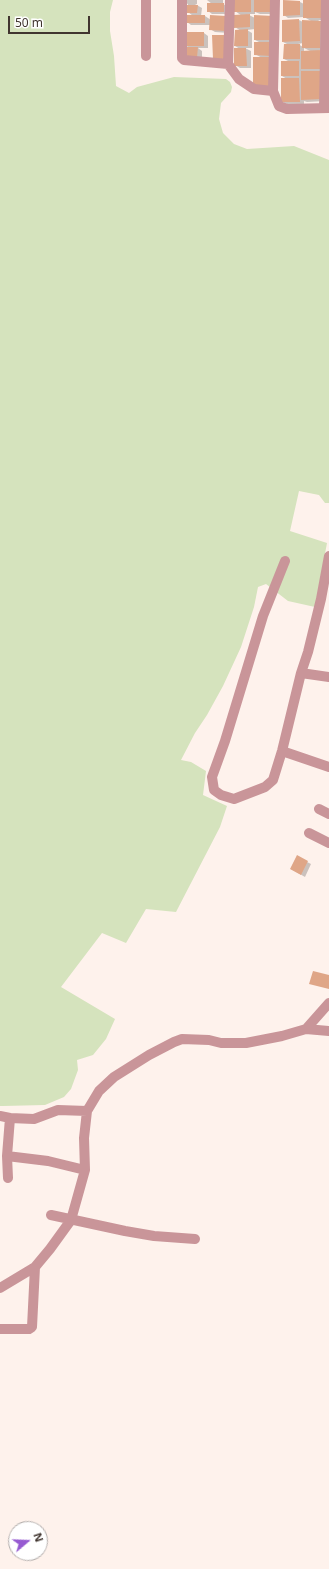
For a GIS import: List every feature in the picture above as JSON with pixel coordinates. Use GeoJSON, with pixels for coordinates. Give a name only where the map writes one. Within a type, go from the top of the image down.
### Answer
{"type":"FeatureCollection","features":[{"type":"Feature","properties":{"kind":"street"},"geometry":{"type":"LineString","coordinates":[[146,0],[146,56]]}},
{"type":"Feature","properties":{"kind":"street"},"geometry":{"type":"LineString","coordinates":[[182,0],[183,58],[228,64],[240,78],[254,90],[274,91]]}},
{"type":"Feature","properties":{"kind":"street"},"geometry":{"type":"LineString","coordinates":[[228,64],[230,0]]}},
{"type":"Feature","properties":{"kind":"street"},"geometry":{"type":"LineString","coordinates":[[275,0],[274,91],[279,106],[281,108],[327,108],[326,0]]}},
{"type":"Feature","properties":{"kind":"street"},"geometry":{"type":"LineString","coordinates":[[285,561],[263,616],[225,741],[212,777],[214,790],[221,795],[234,799],[265,787],[273,780],[282,751],[301,673],[308,652],[321,599],[329,556]]}},
{"type":"Feature","properties":{"kind":"street"},"geometry":{"type":"LineString","coordinates":[[301,673],[329,677]]}},
{"type":"Feature","properties":{"kind":"street"},"geometry":{"type":"LineString","coordinates":[[282,751],[329,767]]}},
{"type":"Feature","properties":{"kind":"street"},"geometry":{"type":"LineString","coordinates":[[319,809],[329,814]]}},
{"type":"Feature","properties":{"kind":"street"},"geometry":{"type":"LineString","coordinates":[[309,833],[329,842]]}},
{"type":"Feature","properties":{"kind":"street"},"geometry":{"type":"LineString","coordinates":[[306,1029],[329,1003]]}},
{"type":"Feature","properties":{"kind":"street"},"geometry":{"type":"LineString","coordinates":[[0,1288],[35,1267],[71,1220],[85,1170],[84,1138],[87,1111],[99,1091],[109,1080],[149,1054],[174,1042],[191,1039],[209,1040],[221,1043],[246,1043],[282,1036],[306,1029],[329,1031]]}},
{"type":"Feature","properties":{"kind":"street"},"geometry":{"type":"LineString","coordinates":[[8,1178],[5,1117],[34,1119],[58,1110],[87,1111]]}},
{"type":"Feature","properties":{"kind":"street"},"geometry":{"type":"LineString","coordinates":[[7,1156],[48,1161],[85,1170]]}},
{"type":"Feature","properties":{"kind":"street"},"geometry":{"type":"LineString","coordinates":[[51,1215],[140,1234],[195,1239]]}},
{"type":"Feature","properties":{"kind":"street"},"geometry":{"type":"LineString","coordinates":[[0,1329],[29,1329],[32,1327],[35,1267]]}},
{"type":"Feature","properties":{"kind":"green space"},"geometry":{"type":"Polygon","coordinates":[[[0,0],[113,0],[110,12],[110,31],[114,56],[116,86],[129,93],[137,87],[174,77],[226,79],[230,82],[232,87],[231,92],[221,103],[219,119],[223,133],[234,144],[247,149],[294,146],[329,160],[329,503],[325,503],[319,495],[299,491],[290,531],[327,543],[315,607],[288,601],[266,584],[258,587],[254,607],[241,647],[223,686],[181,760],[191,762],[206,771],[203,795],[227,806],[220,827],[176,912],[146,909],[126,943],[102,933],[61,987],[115,1019],[106,1039],[93,1055],[77,1060],[78,1070],[71,1089],[64,1097],[45,1105],[3,1106],[0,1106],[0,0]]]}},
{"type":"Feature","properties":{"kind":"building"},"geometry":{"type":"Polygon","coordinates":[[[234,0],[251,0],[251,12],[234,12],[234,0]]]}},
{"type":"Feature","properties":{"kind":"building"},"geometry":{"type":"Polygon","coordinates":[[[254,0],[274,0],[274,12],[254,12],[254,0]]]}},
{"type":"Feature","properties":{"kind":"building"},"geometry":{"type":"Polygon","coordinates":[[[283,0],[300,1],[300,15],[283,16],[283,0]]]}},
{"type":"Feature","properties":{"kind":"building"},"geometry":{"type":"Polygon","coordinates":[[[303,0],[321,0],[321,18],[303,18],[303,0]]]}},
{"type":"Feature","properties":{"kind":"building"},"geometry":{"type":"Polygon","coordinates":[[[207,3],[224,3],[224,12],[207,12],[207,3]]]}},
{"type":"Feature","properties":{"kind":"building"},"geometry":{"type":"Polygon","coordinates":[[[187,5],[198,5],[197,13],[187,13],[187,5]]]}},
{"type":"Feature","properties":{"kind":"building"},"geometry":{"type":"Polygon","coordinates":[[[250,14],[250,27],[234,28],[234,15],[250,14]]]}},
{"type":"Feature","properties":{"kind":"building"},"geometry":{"type":"Polygon","coordinates":[[[185,15],[205,15],[205,23],[186,23],[185,15]]]}},
{"type":"Feature","properties":{"kind":"building"},"geometry":{"type":"Polygon","coordinates":[[[210,15],[226,16],[225,31],[209,30],[210,15]]]}},
{"type":"Feature","properties":{"kind":"building"},"geometry":{"type":"Polygon","coordinates":[[[254,15],[273,16],[272,40],[254,40],[254,15]]]}},
{"type":"Feature","properties":{"kind":"building"},"geometry":{"type":"Polygon","coordinates":[[[299,19],[300,41],[282,42],[282,20],[299,19]]]}},
{"type":"Feature","properties":{"kind":"building"},"geometry":{"type":"Polygon","coordinates":[[[302,20],[321,21],[320,48],[302,48],[302,20]]]}},
{"type":"Feature","properties":{"kind":"building"},"geometry":{"type":"Polygon","coordinates":[[[248,29],[248,46],[234,46],[235,30],[248,29]]]}},
{"type":"Feature","properties":{"kind":"building"},"geometry":{"type":"Polygon","coordinates":[[[185,32],[204,32],[204,46],[185,46],[185,32]]]}},
{"type":"Feature","properties":{"kind":"building"},"geometry":{"type":"Polygon","coordinates":[[[212,35],[224,35],[225,59],[213,59],[212,35]]]}},
{"type":"Feature","properties":{"kind":"building"},"geometry":{"type":"Polygon","coordinates":[[[254,42],[272,42],[271,56],[254,55],[254,42]]]}},
{"type":"Feature","properties":{"kind":"building"},"geometry":{"type":"Polygon","coordinates":[[[284,44],[300,44],[300,59],[283,59],[284,44]]]}},
{"type":"Feature","properties":{"kind":"building"},"geometry":{"type":"Polygon","coordinates":[[[185,47],[198,47],[197,58],[185,59],[185,47]]]}},
{"type":"Feature","properties":{"kind":"building"},"geometry":{"type":"Polygon","coordinates":[[[234,48],[246,48],[247,66],[234,66],[234,48]]]}},
{"type":"Feature","properties":{"kind":"building"},"geometry":{"type":"Polygon","coordinates":[[[321,50],[321,69],[301,69],[301,51],[321,50]]]}},
{"type":"Feature","properties":{"kind":"building"},"geometry":{"type":"Polygon","coordinates":[[[253,57],[271,57],[272,87],[253,87],[253,57]]]}},
{"type":"Feature","properties":{"kind":"building"},"geometry":{"type":"Polygon","coordinates":[[[281,61],[299,61],[299,76],[281,76],[281,61]]]}},
{"type":"Feature","properties":{"kind":"building"},"geometry":{"type":"Polygon","coordinates":[[[301,71],[320,71],[321,99],[301,100],[301,71]]]}},
{"type":"Feature","properties":{"kind":"building"},"geometry":{"type":"Polygon","coordinates":[[[281,78],[299,78],[300,102],[281,102],[281,78]]]}},
{"type":"Feature","properties":{"kind":"building"},"geometry":{"type":"Polygon","coordinates":[[[297,855],[308,861],[301,875],[290,869],[297,855]]]}},
{"type":"Feature","properties":{"kind":"building"},"geometry":{"type":"Polygon","coordinates":[[[313,971],[329,975],[329,989],[309,984],[313,971]]]}}]}
